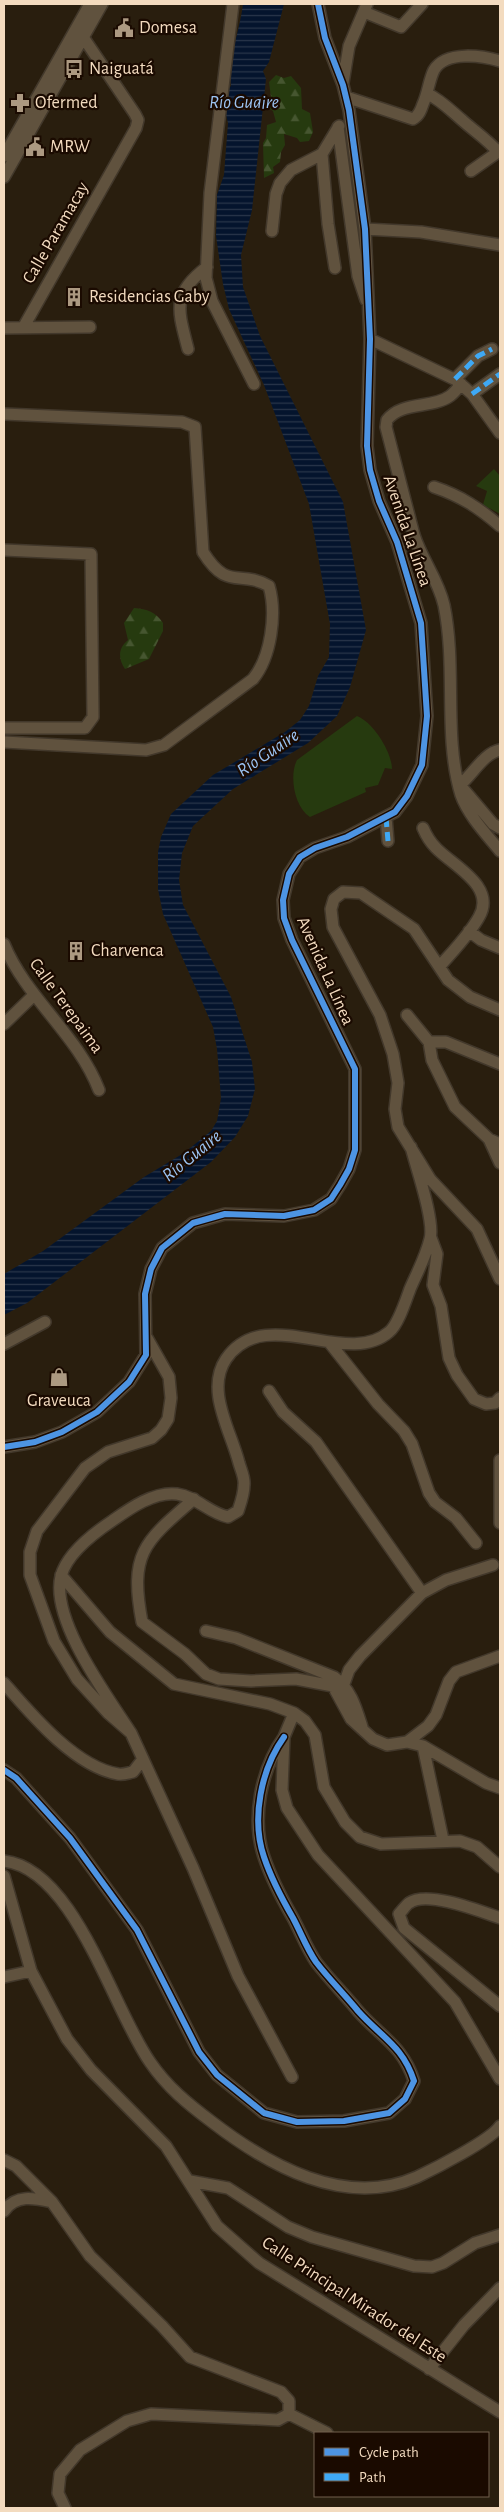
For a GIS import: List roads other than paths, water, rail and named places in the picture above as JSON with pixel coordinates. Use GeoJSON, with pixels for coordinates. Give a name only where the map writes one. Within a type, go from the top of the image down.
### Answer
{"type":"FeatureCollection","features":[{"type":"Feature","properties":{"kind":"street"},"geometry":{"type":"LineString","coordinates":[[4,156],[90,4]]}},
{"type":"Feature","properties":{"kind":"street"},"geometry":{"type":"LineString","coordinates":[[4,177],[102,4]]}},
{"type":"Feature","properties":{"kind":"street"},"geometry":{"type":"LineString","coordinates":[[232,4],[210,194],[206,278],[212,301],[254,384]]}},
{"type":"Feature","properties":{"kind":"street","name":"Avenida La Línea"},"geometry":{"type":"LineString","coordinates":[[4,1447],[35,1442],[62,1432],[97,1412],[129,1382],[146,1355],[145,1294],[151,1270],[162,1248],[193,1223],[225,1214],[284,1216],[314,1210],[331,1199],[349,1169],[355,1150],[355,1069],[292,940],[284,918],[283,894],[289,874],[300,857],[315,848],[347,837],[395,812],[408,796],[422,764],[427,716],[421,624],[397,542],[379,501],[370,470],[366,446],[370,339],[365,229],[349,110],[325,38],[318,4]]}},
{"type":"Feature","properties":{"kind":"street"},"geometry":{"type":"LineString","coordinates":[[342,85],[349,46],[365,8],[401,28],[422,4]]}},
{"type":"Feature","properties":{"kind":"street","name":"Calle Paramacay"},"geometry":{"type":"LineString","coordinates":[[23,328],[136,128],[138,120],[83,37]]}},
{"type":"Feature","properties":{"kind":"street"},"geometry":{"type":"LineString","coordinates":[[346,97],[413,119],[417,117],[428,94],[434,70],[449,59],[484,56],[500,61]]}},
{"type":"Feature","properties":{"kind":"street"},"geometry":{"type":"LineString","coordinates":[[428,94],[444,102],[499,151],[471,171]]}},
{"type":"Feature","properties":{"kind":"street"},"geometry":{"type":"LineString","coordinates":[[272,232],[276,194],[280,183],[290,170],[322,154],[349,110]]}},
{"type":"Feature","properties":{"kind":"street"},"geometry":{"type":"LineString","coordinates":[[338,127],[358,276],[368,305]]}},
{"type":"Feature","properties":{"kind":"street"},"geometry":{"type":"LineString","coordinates":[[322,154],[328,224],[335,268]]}},
{"type":"Feature","properties":{"kind":"street"},"geometry":{"type":"LineString","coordinates":[[365,229],[421,232],[500,245]]}},
{"type":"Feature","properties":{"kind":"street"},"geometry":{"type":"LineString","coordinates":[[188,348],[179,314],[181,295],[190,280],[207,267]]}},
{"type":"Feature","properties":{"kind":"street"},"geometry":{"type":"LineString","coordinates":[[4,328],[90,327]]}},
{"type":"Feature","properties":{"kind":"street"},"geometry":{"type":"LineString","coordinates":[[370,339],[458,382],[472,394],[500,433]]}},
{"type":"Feature","properties":{"kind":"street"},"geometry":{"type":"LineString","coordinates":[[492,348],[478,356],[458,382],[452,396],[444,400],[396,412],[387,420],[386,427],[418,549],[437,581],[444,606],[452,671],[452,761],[460,785],[461,796],[478,824],[500,851]]}},
{"type":"Feature","properties":{"kind":"street"},"geometry":{"type":"LineString","coordinates":[[472,394],[500,374]]}},
{"type":"Feature","properties":{"kind":"street"},"geometry":{"type":"LineString","coordinates":[[4,414],[182,422],[195,427],[203,552],[212,567],[222,576],[261,582],[269,586],[271,595],[270,643],[260,671],[253,679],[164,745],[146,750],[4,742]]}},
{"type":"Feature","properties":{"kind":"street"},"geometry":{"type":"LineString","coordinates":[[434,487],[458,495],[474,504],[500,526]]}},
{"type":"Feature","properties":{"kind":"street"},"geometry":{"type":"LineString","coordinates":[[4,550],[91,554],[93,717],[85,728],[4,728]]}},
{"type":"Feature","properties":{"kind":"street"},"geometry":{"type":"LineString","coordinates":[[460,785],[492,752],[500,750]]}},
{"type":"Feature","properties":{"kind":"street"},"geometry":{"type":"LineString","coordinates":[[460,785],[493,824],[500,828]]}},
{"type":"Feature","properties":{"kind":"street"},"geometry":{"type":"LineString","coordinates":[[386,817],[388,841]]}},
{"type":"Feature","properties":{"kind":"street"},"geometry":{"type":"LineString","coordinates":[[423,828],[436,848],[474,879],[480,890],[480,916],[440,966]]}},
{"type":"Feature","properties":{"kind":"street"},"geometry":{"type":"LineString","coordinates":[[500,1010],[470,997],[448,980],[414,929],[361,893],[343,892],[334,899],[331,909],[334,927],[380,1016],[393,1054],[398,1083],[395,1109],[398,1127],[430,1178],[476,1229],[500,1279]]}},
{"type":"Feature","properties":{"kind":"street"},"geometry":{"type":"LineString","coordinates":[[469,931],[481,940],[500,948]]}},
{"type":"Feature","properties":{"kind":"street","name":"Calle Terepaima"},"geometry":{"type":"LineString","coordinates":[[4,944],[9,958],[34,995],[90,1067],[99,1090]]}},
{"type":"Feature","properties":{"kind":"street"},"geometry":{"type":"LineString","coordinates":[[4,1024],[34,995]]}},
{"type":"Feature","properties":{"kind":"street"},"geometry":{"type":"LineString","coordinates":[[407,1015],[430,1042],[432,1060],[455,1107],[489,1139],[500,1144]]}},
{"type":"Feature","properties":{"kind":"street"},"geometry":{"type":"LineString","coordinates":[[430,1042],[446,1042],[500,1064]]}},
{"type":"Feature","properties":{"kind":"street"},"geometry":{"type":"LineString","coordinates":[[489,1139],[500,1162]]}},
{"type":"Feature","properties":{"kind":"street"},"geometry":{"type":"LineString","coordinates":[[411,1147],[422,1186],[431,1238],[437,1254],[433,1285],[442,1306],[449,1358],[457,1375],[474,1399],[486,1404],[495,1403],[500,1398]]}},
{"type":"Feature","properties":{"kind":"street"},"geometry":{"type":"LineString","coordinates":[[292,2077],[238,1976],[193,1868],[143,1759],[130,1733],[83,1658],[62,1609],[60,1592],[62,1576],[74,1554],[106,1525],[134,1506],[157,1496],[176,1494],[194,1499],[216,1515],[228,1517],[238,1511],[245,1483],[216,1392],[219,1372],[234,1348],[249,1339],[268,1336],[309,1337],[329,1342],[365,1344],[389,1332],[402,1310],[431,1238]]}},
{"type":"Feature","properties":{"kind":"street"},"geometry":{"type":"LineString","coordinates":[[4,1344],[45,1322]]}},
{"type":"Feature","properties":{"kind":"street"},"geometry":{"type":"LineString","coordinates":[[130,1733],[108,1713],[77,1678],[54,1641],[30,1575],[30,1552],[37,1530],[85,1468],[108,1452],[152,1438],[161,1430],[168,1419],[172,1398],[169,1377],[147,1338]]}},
{"type":"Feature","properties":{"kind":"street"},"geometry":{"type":"LineString","coordinates":[[329,1342],[378,1404],[404,1431],[412,1444],[429,1493],[435,1502],[456,1518],[476,1543]]}},
{"type":"Feature","properties":{"kind":"street"},"geometry":{"type":"LineString","coordinates":[[269,1391],[283,1412],[316,1442],[422,1593]]}},
{"type":"Feature","properties":{"kind":"street"},"geometry":{"type":"LineString","coordinates":[[500,1460],[500,1523]]}},
{"type":"Feature","properties":{"kind":"street"},"geometry":{"type":"LineString","coordinates":[[194,1499],[157,1532],[143,1554],[137,1572],[136,1590],[142,1622],[185,1654],[206,1674],[219,1679],[251,1681],[296,1679],[333,1686],[351,1718],[373,1739],[387,1745],[407,1742],[422,1746],[486,1783],[500,1788]]}},
{"type":"Feature","properties":{"kind":"street"},"geometry":{"type":"LineString","coordinates":[[344,1684],[349,1670],[360,1656],[422,1593],[446,1580],[493,1565]]}},
{"type":"Feature","properties":{"kind":"street"},"geometry":{"type":"LineString","coordinates":[[62,1576],[110,1632],[174,1684],[230,1694],[294,1712],[305,1721],[315,1735],[324,1787],[345,1822],[360,1837],[381,1844],[444,1840],[460,1841],[477,1847],[500,1867]]}},
{"type":"Feature","properties":{"kind":"street"},"geometry":{"type":"LineString","coordinates":[[206,1631],[236,1638],[334,1677],[344,1684],[363,1728]]}},
{"type":"Feature","properties":{"kind":"street"},"geometry":{"type":"LineString","coordinates":[[407,1742],[428,1726],[436,1715],[449,1681],[456,1672],[500,1656]]}},
{"type":"Feature","properties":{"kind":"street"},"geometry":{"type":"LineString","coordinates":[[4,1683],[31,1714],[71,1750],[100,1768],[120,1774],[133,1772],[143,1759]]}},
{"type":"Feature","properties":{"kind":"street"},"geometry":{"type":"LineString","coordinates":[[4,1770],[16,1778],[70,1838],[138,1930],[199,2052],[217,2075],[264,2113],[297,2122],[344,2121],[390,2113],[405,2099],[414,2081],[411,2070],[401,2052],[365,2019],[316,1961],[276,1888],[263,1856],[257,1824],[264,1781],[294,1712]]}},
{"type":"Feature","properties":{"kind":"street"},"geometry":{"type":"LineString","coordinates":[[284,1738],[282,1790],[287,1808],[302,1833],[318,1855],[455,2002],[500,2078]]}},
{"type":"Feature","properties":{"kind":"street"},"geometry":{"type":"LineString","coordinates":[[422,1746],[444,1840]]}},
{"type":"Feature","properties":{"kind":"street"},"geometry":{"type":"LineString","coordinates":[[4,1861],[15,1863],[37,1874],[67,1908],[95,1955],[141,2047],[176,2094],[230,2136],[282,2168],[319,2181],[345,2186],[379,2187],[408,2181],[444,2164],[500,2126]]}},
{"type":"Feature","properties":{"kind":"street","name":"Calle Principal Mirador del Este"},"geometry":{"type":"LineString","coordinates":[[4,1876],[31,1971],[68,2039],[91,2070],[166,2146],[217,2226],[259,2264],[500,2412]]}},
{"type":"Feature","properties":{"kind":"street"},"geometry":{"type":"LineString","coordinates":[[500,1918],[431,1899],[418,1899],[409,1903],[399,1914],[404,1928],[500,2006]]}},
{"type":"Feature","properties":{"kind":"street"},"geometry":{"type":"LineString","coordinates":[[4,1977],[31,1971]]}},
{"type":"Feature","properties":{"kind":"street"},"geometry":{"type":"LineString","coordinates":[[4,2160],[16,2166],[52,2202],[90,2256],[162,2326],[190,2357],[281,2392],[289,2402],[289,2414]]}},
{"type":"Feature","properties":{"kind":"street"},"geometry":{"type":"LineString","coordinates":[[190,2181],[228,2188],[288,2227],[312,2236],[414,2266],[438,2265],[475,2243],[500,2235]]}},
{"type":"Feature","properties":{"kind":"street"},"geometry":{"type":"LineString","coordinates":[[4,2211],[19,2199],[31,2198],[52,2202]]}},
{"type":"Feature","properties":{"kind":"street"},"geometry":{"type":"LineString","coordinates":[[429,2369],[464,2325],[500,2288]]}},
{"type":"Feature","properties":{"kind":"street"},"geometry":{"type":"LineString","coordinates":[[65,2508],[58,2493],[60,2474],[80,2450],[127,2421],[151,2414],[278,2420],[289,2414]]}},
{"type":"Feature","properties":{"kind":"street"},"geometry":{"type":"LineString","coordinates":[[289,2414],[325,2432]]}},
{"type":"Feature","properties":{"kind":"water","name":"Río Guaire"},"geometry":{"type":"Polygon","coordinates":[[[243,4],[284,4],[269,62],[263,71],[266,79],[252,210],[241,255],[243,287],[260,336],[343,502],[366,630],[350,687],[337,716],[308,743],[233,789],[193,826],[182,853],[179,880],[183,905],[231,997],[252,1062],[255,1089],[248,1116],[235,1137],[211,1162],[27,1303],[4,1315],[4,1274],[43,1251],[144,1177],[184,1153],[211,1131],[217,1121],[221,1098],[217,1049],[213,1027],[163,914],[158,889],[158,852],[161,837],[171,814],[213,775],[285,732],[300,720],[309,706],[318,676],[329,657],[330,624],[309,504],[264,385],[229,309],[223,284],[216,236],[217,195],[224,175],[228,123],[224,107],[227,90],[231,86],[232,56],[243,4]]]}},
{"type":"Feature","properties":{"kind":"place","name":"Domesa"},"geometry":{"type":"Point","coordinates":[124,28]}},
{"type":"Feature","properties":{"kind":"place","name":"Naiguatá"},"geometry":{"type":"Point","coordinates":[74,69]}},
{"type":"Feature","properties":{"kind":"place","name":"Ofermed"},"geometry":{"type":"Point","coordinates":[20,103]}},
{"type":"Feature","properties":{"kind":"place","name":"MRW"},"geometry":{"type":"Point","coordinates":[35,147]}},
{"type":"Feature","properties":{"kind":"place","name":"Residencias Gaby"},"geometry":{"type":"Point","coordinates":[74,297]}},
{"type":"Feature","properties":{"kind":"place","name":"Charvenca"},"geometry":{"type":"Point","coordinates":[76,951]}},
{"type":"Feature","properties":{"kind":"place","name":"Graveuca"},"geometry":{"type":"Point","coordinates":[59,1377]}}]}
